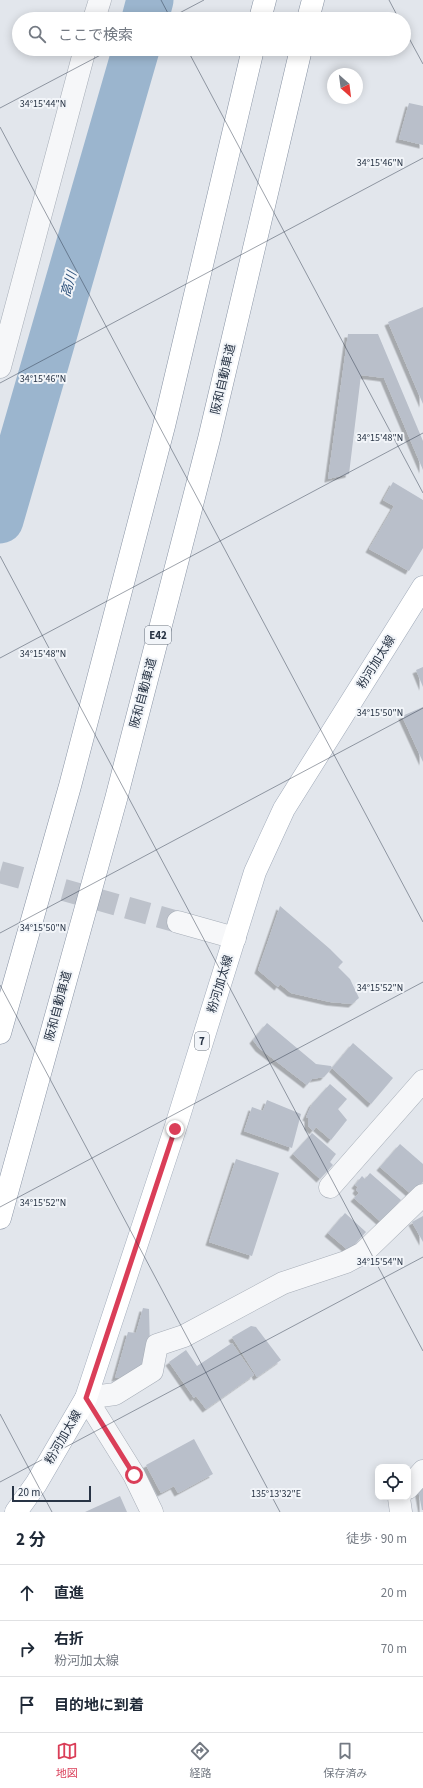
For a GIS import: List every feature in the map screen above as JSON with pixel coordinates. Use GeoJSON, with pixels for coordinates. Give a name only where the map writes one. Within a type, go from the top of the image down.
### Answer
{"type":"FeatureCollection","features":[{"type":"Feature","properties":{"kind":"main road"},"geometry":{"type":"LineString","coordinates":[[262,12],[265,0]]}},
{"type":"Feature","properties":{"kind":"main road"},"geometry":{"type":"LineString","coordinates":[[310,12],[313,0]]}},
{"type":"Feature","properties":{"kind":"main road"},"geometry":{"type":"LineString","coordinates":[[0,1033],[70,786],[164,426],[251,56]]}},
{"type":"Feature","properties":{"kind":"main road","name":"阪和自動車道"},"geometry":{"type":"LineString","coordinates":[[0,1218],[116,798],[209,439],[299,56]]}},
{"type":"Feature","properties":{"kind":"main road","name":"粉河加太線"},"geometry":{"type":"LineString","coordinates":[[16,1512],[36,1484],[86,1398],[175,1129],[255,872],[284,809],[423,587]]}},
{"type":"Feature","properties":{"kind":"street"},"geometry":{"type":"LineString","coordinates":[[96,12],[100,0]]}},
{"type":"Feature","properties":{"kind":"street"},"geometry":{"type":"LineString","coordinates":[[0,367],[83,56]]}},
{"type":"Feature","properties":{"kind":"street"},"geometry":{"type":"LineString","coordinates":[[178,922],[235,938]]}},
{"type":"Feature","properties":{"kind":"street"},"geometry":{"type":"LineString","coordinates":[[330,1187],[423,1081]]}},
{"type":"Feature","properties":{"kind":"street"},"geometry":{"type":"LineString","coordinates":[[152,1512],[134,1475],[86,1398],[115,1394],[152,1371],[157,1345],[184,1336],[283,1282],[346,1262],[363,1253],[423,1195]]}},
{"type":"Feature","properties":{"kind":"street"},"geometry":{"type":"LineString","coordinates":[[411,1485],[423,1471]]}},
{"type":"Feature","properties":{"kind":"street"},"geometry":{"type":"LineString","coordinates":[[399,1500],[401,1512]]}},
{"type":"Feature","properties":{"kind":"building"},"geometry":{"type":"Polygon","coordinates":[[[409,103],[423,106],[423,145],[399,139],[409,103]]]}},
{"type":"Feature","properties":{"kind":"building"},"geometry":{"type":"Polygon","coordinates":[[[423,307],[423,404],[388,322],[423,307]]]}},
{"type":"Feature","properties":{"kind":"building"},"geometry":{"type":"Polygon","coordinates":[[[348,334],[378,334],[423,441],[423,470],[384,378],[361,375],[349,474],[328,479],[348,334]]]}},
{"type":"Feature","properties":{"kind":"building"},"geometry":{"type":"Polygon","coordinates":[[[393,482],[423,500],[423,548],[409,571],[369,549],[394,506],[383,500],[393,482]]]}},
{"type":"Feature","properties":{"kind":"building"},"geometry":{"type":"Polygon","coordinates":[[[423,667],[423,687],[416,670],[423,667]]]}},
{"type":"Feature","properties":{"kind":"building"},"geometry":{"type":"Polygon","coordinates":[[[423,707],[423,762],[402,716],[423,707]]]}},
{"type":"Feature","properties":{"kind":"building"},"geometry":{"type":"Polygon","coordinates":[[[280,906],[343,962],[338,967],[350,979],[359,998],[352,1004],[330,1002],[291,993],[280,984],[278,987],[258,970],[280,906]]]}},
{"type":"Feature","properties":{"kind":"building"},"geometry":{"type":"Polygon","coordinates":[[[267,1023],[316,1064],[331,1066],[332,1068],[324,1077],[312,1079],[307,1085],[259,1048],[253,1040],[267,1023]]]}},
{"type":"Feature","properties":{"kind":"building"},"geometry":{"type":"Polygon","coordinates":[[[353,1043],[393,1078],[371,1104],[332,1068],[353,1043]]]}},
{"type":"Feature","properties":{"kind":"building"},"geometry":{"type":"Polygon","coordinates":[[[330,1084],[347,1099],[338,1109],[347,1120],[331,1140],[316,1127],[313,1131],[308,1126],[308,1118],[306,1117],[312,1104],[330,1084]]]}},
{"type":"Feature","properties":{"kind":"building"},"geometry":{"type":"Polygon","coordinates":[[[267,1100],[301,1114],[292,1148],[244,1131],[252,1107],[263,1111],[267,1100]]]}},
{"type":"Feature","properties":{"kind":"building"},"geometry":{"type":"Polygon","coordinates":[[[312,1133],[336,1154],[330,1162],[333,1165],[320,1179],[293,1154],[312,1133]]]}},
{"type":"Feature","properties":{"kind":"building"},"geometry":{"type":"Polygon","coordinates":[[[400,1144],[423,1164],[423,1182],[411,1194],[380,1167],[400,1144]]]}},
{"type":"Feature","properties":{"kind":"building"},"geometry":{"type":"Polygon","coordinates":[[[236,1159],[279,1173],[252,1256],[209,1242],[236,1159]]]}},
{"type":"Feature","properties":{"kind":"building"},"geometry":{"type":"Polygon","coordinates":[[[370,1173],[401,1200],[381,1222],[354,1198],[359,1193],[356,1190],[358,1187],[355,1185],[362,1176],[365,1179],[370,1173]]]}},
{"type":"Feature","properties":{"kind":"building"},"geometry":{"type":"Polygon","coordinates":[[[345,1213],[366,1232],[349,1251],[328,1233],[345,1213]]]}},
{"type":"Feature","properties":{"kind":"building"},"geometry":{"type":"Polygon","coordinates":[[[423,1216],[423,1242],[412,1222],[423,1216]]]}},
{"type":"Feature","properties":{"kind":"building"},"geometry":{"type":"Polygon","coordinates":[[[143,1308],[149,1309],[150,1350],[141,1373],[115,1378],[128,1332],[136,1333],[143,1308]]]}},
{"type":"Feature","properties":{"kind":"building"},"geometry":{"type":"Polygon","coordinates":[[[251,1326],[256,1327],[281,1360],[257,1377],[232,1337],[251,1326]]]}},
{"type":"Feature","properties":{"kind":"building"},"geometry":{"type":"Polygon","coordinates":[[[232,1343],[254,1375],[206,1409],[196,1396],[194,1398],[169,1362],[186,1350],[197,1366],[232,1343]]]}},
{"type":"Feature","properties":{"kind":"building"},"geometry":{"type":"Polygon","coordinates":[[[194,1439],[213,1474],[178,1493],[174,1486],[161,1493],[146,1465],[194,1439]]]}},
{"type":"Feature","properties":{"kind":"building"},"geometry":{"type":"Polygon","coordinates":[[[417,1484],[423,1484],[423,1510],[422,1510],[417,1484]]]}},
{"type":"Feature","properties":{"kind":"building"},"geometry":{"type":"Polygon","coordinates":[[[120,1496],[127,1512],[85,1512],[120,1496]]]}},
{"type":"Feature","properties":{"kind":"waterway","name":"高川"},"geometry":{"type":"LineString","coordinates":[[147,12],[150,0]]}},
{"type":"Feature","properties":{"kind":"waterway","name":"高川"},"geometry":{"type":"LineString","coordinates":[[0,520],[134,56]]}},
{"type":"Feature","properties":{"kind":"tunnel"},"geometry":{"type":"LineString","coordinates":[[0,872],[178,922]]}},
{"type":"Feature","properties":{"kind":"route"},"geometry":{"type":"LineString","coordinates":[[134,1475],[86,1398],[175,1129]]}}]}
